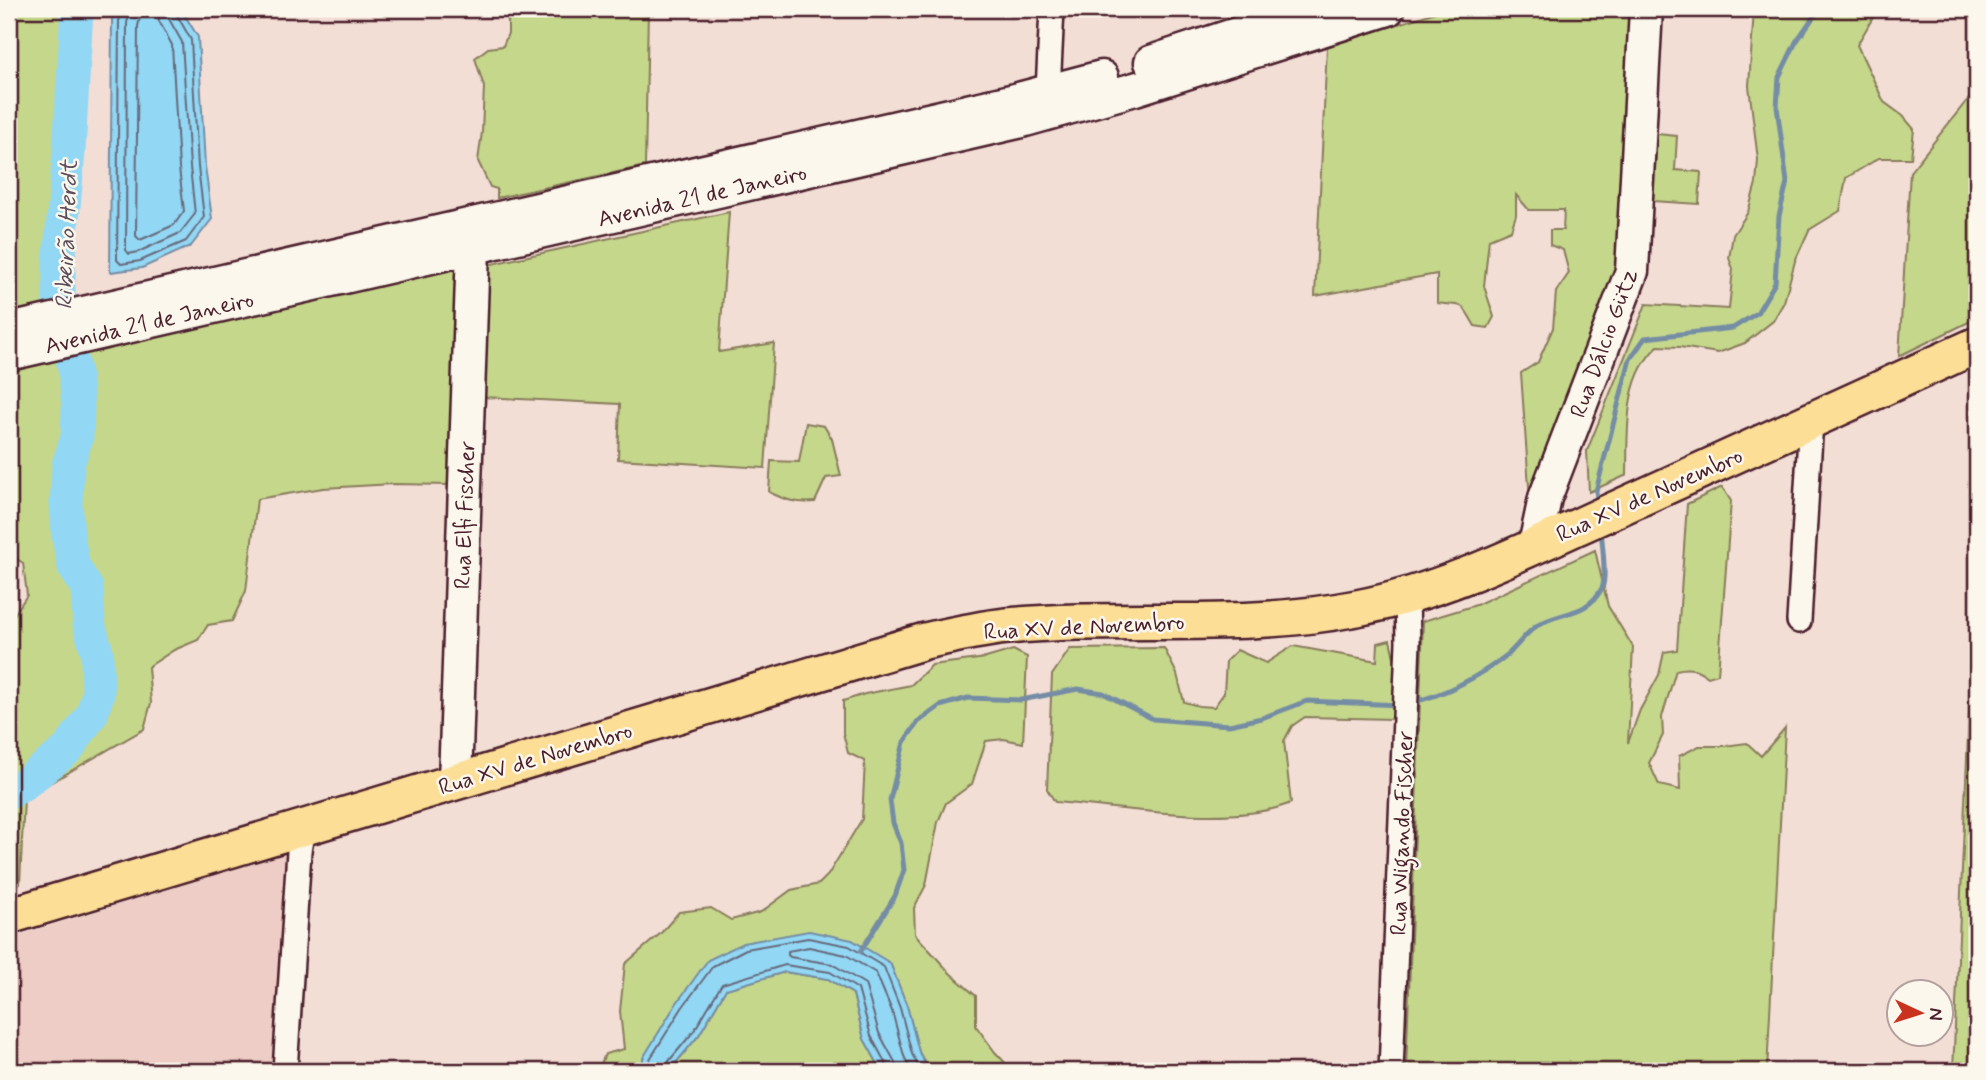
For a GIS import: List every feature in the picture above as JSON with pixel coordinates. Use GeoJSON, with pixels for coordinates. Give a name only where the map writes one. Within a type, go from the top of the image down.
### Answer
{"type":"FeatureCollection","features":[{"type":"Feature","properties":{"kind":"main road","name":"Avenida 21 de Janeiro"},"geometry":{"type":"LineString","coordinates":[[81,326],[1048,91],[1140,65],[1313,9]]}},
{"type":"Feature","properties":{"kind":"main road","name":"Avenida 21 de Janeiro"},"geometry":{"type":"LineString","coordinates":[[9,354],[30,333],[81,326],[473,248],[1057,112],[1388,9]]}},
{"type":"Feature","properties":{"kind":"main road","name":"Rua Dálcio Gütz"},"geometry":{"type":"LineString","coordinates":[[1535,545],[1545,498],[1632,271],[1646,9]]}},
{"type":"Feature","properties":{"kind":"main road","name":"Rua Elfi Fischer"},"geometry":{"type":"LineString","coordinates":[[456,782],[473,248]]}},
{"type":"Feature","properties":{"kind":"main road","name":"Rua XV de Novembro"},"geometry":{"type":"LineString","coordinates":[[9,916],[925,641],[964,633],[1041,624],[1171,622],[1314,615],[1360,608],[1406,596],[1535,545],[1977,345]]}},
{"type":"Feature","properties":{"kind":"street"},"geometry":{"type":"LineString","coordinates":[[1048,91],[1052,9]]}},
{"type":"Feature","properties":{"kind":"street"},"geometry":{"type":"LineString","coordinates":[[1799,621],[1811,420]]}},
{"type":"Feature","properties":{"kind":"street","name":"Rua Wigando Fischer"},"geometry":{"type":"LineString","coordinates":[[1391,1071],[1408,642],[1406,596]]}},
{"type":"Feature","properties":{"kind":"street"},"geometry":{"type":"LineString","coordinates":[[285,1071],[299,851],[303,828]]}},
{"type":"Feature","properties":{"kind":"shaded area"},"geometry":{"type":"Polygon","coordinates":[[[289,852],[275,1071],[9,1071],[10,938],[289,852]]]}},
{"type":"Feature","properties":{"kind":"green space"},"geometry":{"type":"Polygon","coordinates":[[[9,9],[85,9],[82,128],[70,190],[74,302],[9,316],[9,9]]]}},
{"type":"Feature","properties":{"kind":"green space"},"geometry":{"type":"Polygon","coordinates":[[[499,9],[648,9],[645,166],[497,198],[497,189],[490,187],[478,161],[484,87],[475,58],[488,48],[503,46],[508,33],[508,19],[499,9]]]}},
{"type":"Feature","properties":{"kind":"green space"},"geometry":{"type":"Polygon","coordinates":[[[1445,9],[1633,9],[1621,265],[1530,501],[1521,373],[1538,362],[1553,328],[1556,292],[1569,273],[1563,250],[1550,245],[1550,230],[1563,230],[1564,210],[1529,210],[1516,195],[1516,215],[1511,230],[1489,239],[1484,286],[1494,317],[1488,328],[1475,326],[1463,307],[1437,303],[1437,274],[1315,296],[1327,47],[1445,9]]]}},
{"type":"Feature","properties":{"kind":"green space"},"geometry":{"type":"Polygon","coordinates":[[[1754,9],[1878,9],[1857,45],[1884,102],[1903,116],[1914,129],[1911,158],[1879,158],[1846,178],[1840,211],[1809,230],[1795,261],[1784,302],[1773,321],[1745,343],[1718,353],[1658,346],[1647,359],[1633,389],[1628,423],[1627,475],[1589,492],[1587,451],[1646,304],[1729,309],[1733,269],[1729,258],[1733,235],[1748,212],[1756,183],[1758,160],[1749,86],[1754,9]]]}},
{"type":"Feature","properties":{"kind":"green space"},"geometry":{"type":"Polygon","coordinates":[[[1977,91],[1977,318],[1899,356],[1910,172],[1977,91]]]}},
{"type":"Feature","properties":{"kind":"green space"},"geometry":{"type":"Polygon","coordinates":[[[1657,134],[1677,136],[1675,170],[1701,172],[1699,204],[1653,201],[1657,134]]]}},
{"type":"Feature","properties":{"kind":"green space"},"geometry":{"type":"Polygon","coordinates":[[[729,212],[719,352],[774,343],[765,468],[618,459],[620,404],[482,397],[487,265],[729,212]]]}},
{"type":"Feature","properties":{"kind":"green space"},"geometry":{"type":"Polygon","coordinates":[[[458,268],[450,485],[394,484],[323,488],[257,499],[246,591],[232,621],[208,625],[198,640],[174,650],[148,667],[151,703],[144,729],[24,798],[20,884],[9,887],[9,618],[12,618],[27,595],[23,563],[9,554],[9,547],[16,535],[9,526],[9,368],[458,268]]]}},
{"type":"Feature","properties":{"kind":"green space"},"geometry":{"type":"Polygon","coordinates":[[[806,423],[824,426],[832,439],[841,476],[826,478],[815,502],[791,501],[769,492],[771,461],[799,462],[806,423]]]}},
{"type":"Feature","properties":{"kind":"green space"},"geometry":{"type":"Polygon","coordinates":[[[1722,487],[1731,501],[1718,674],[1708,677],[1693,669],[1676,670],[1662,717],[1663,735],[1649,763],[1659,785],[1680,790],[1679,756],[1699,746],[1747,743],[1761,756],[1785,728],[1767,1071],[1406,1071],[1423,621],[1476,605],[1595,550],[1608,606],[1633,647],[1628,743],[1640,710],[1659,675],[1664,652],[1677,650],[1687,504],[1722,487]]]}},
{"type":"Feature","properties":{"kind":"green space"},"geometry":{"type":"Polygon","coordinates":[[[1977,622],[1977,1071],[1953,1071],[1973,624],[1977,622]]]}},
{"type":"Feature","properties":{"kind":"green space"},"geometry":{"type":"Polygon","coordinates":[[[1390,640],[1396,666],[1393,719],[1305,717],[1292,726],[1284,741],[1291,803],[1238,814],[1175,814],[1055,802],[1047,789],[1052,675],[1070,649],[1164,648],[1177,674],[1184,702],[1214,707],[1224,693],[1226,661],[1237,650],[1266,663],[1293,646],[1377,661],[1378,643],[1390,640]]]}},
{"type":"Feature","properties":{"kind":"green space"},"geometry":{"type":"Polygon","coordinates":[[[1013,650],[1027,657],[1023,743],[1004,739],[986,741],[972,784],[946,803],[938,822],[926,885],[914,908],[915,934],[950,973],[976,996],[976,1026],[1013,1071],[929,1071],[919,1052],[907,1006],[890,963],[743,943],[643,1058],[643,1071],[598,1071],[605,1054],[624,1049],[620,1011],[625,964],[661,933],[679,912],[711,908],[731,920],[761,912],[791,890],[819,884],[828,875],[862,819],[865,761],[848,753],[843,733],[843,701],[911,685],[932,665],[986,658],[1013,650]]]}},
{"type":"Feature","properties":{"kind":"green space"},"geometry":{"type":"Polygon","coordinates":[[[785,972],[828,979],[853,994],[864,1039],[882,1071],[674,1071],[675,1064],[699,1035],[726,989],[785,972]]]}},
{"type":"Feature","properties":{"kind":"water"},"geometry":{"type":"Polygon","coordinates":[[[117,9],[181,9],[198,37],[205,166],[212,219],[191,246],[142,268],[110,272],[112,17],[117,9]]]}},
{"type":"Feature","properties":{"kind":"water"},"geometry":{"type":"Polygon","coordinates":[[[809,931],[852,940],[890,963],[907,1006],[919,1052],[929,1071],[882,1071],[864,1039],[853,994],[828,979],[785,972],[726,989],[699,1035],[675,1064],[674,1071],[643,1071],[643,1058],[676,1004],[708,960],[743,943],[809,931]]]}},
{"type":"Feature","properties":{"kind":"waterway","name":"Ribeirão Herdt"},"geometry":{"type":"LineString","coordinates":[[9,793],[68,749],[92,714],[98,694],[97,652],[89,624],[87,588],[74,567],[68,537],[68,465],[77,437],[78,407],[75,373],[59,300],[59,262],[77,9]]}},
{"type":"Feature","properties":{"kind":"waterway"},"geometry":{"type":"LineString","coordinates":[[1598,506],[1596,491],[1630,359],[1645,338],[1733,328],[1757,313],[1775,283],[1779,216],[1787,182],[1777,107],[1779,77],[1796,42],[1819,9]]}},
{"type":"Feature","properties":{"kind":"waterway"},"geometry":{"type":"LineString","coordinates":[[1410,703],[1436,695],[1473,678],[1507,655],[1538,625],[1589,604],[1603,583],[1601,529]]}},
{"type":"Feature","properties":{"kind":"waterway"},"geometry":{"type":"LineString","coordinates":[[861,951],[895,896],[904,870],[901,843],[893,823],[890,800],[904,742],[918,722],[940,706],[968,698],[1021,700],[1078,689],[1103,693],[1153,719],[1229,725],[1262,718],[1307,701],[1401,705]]}}]}
